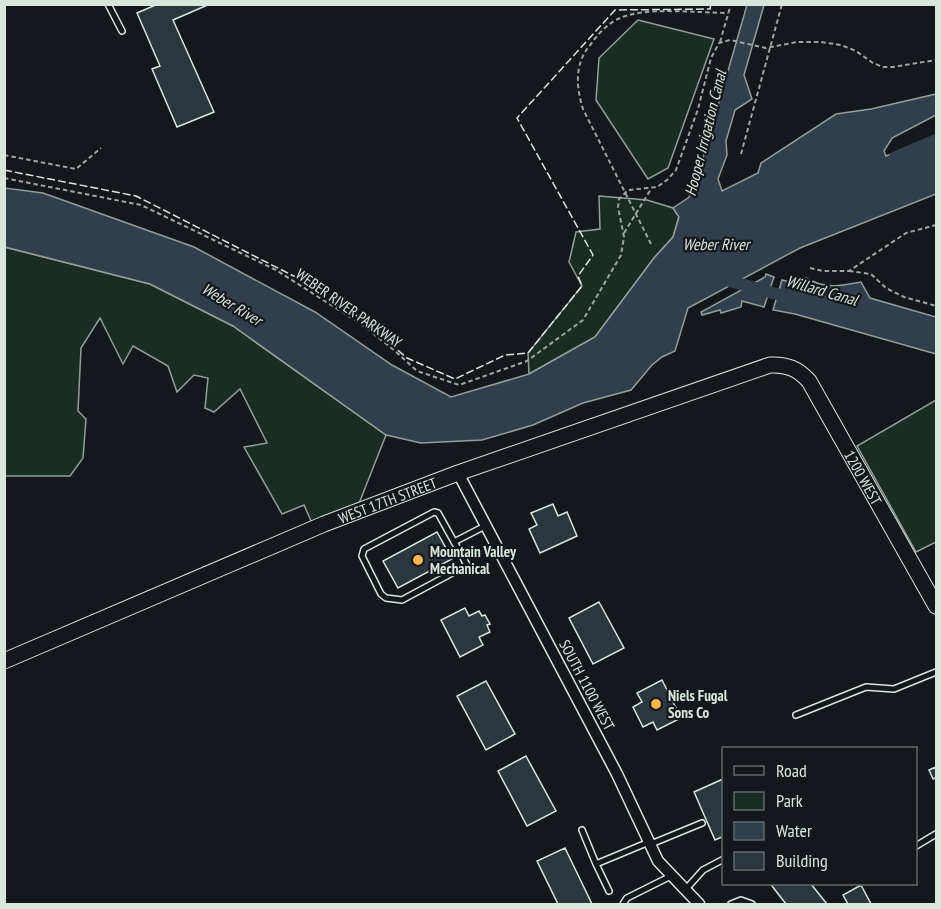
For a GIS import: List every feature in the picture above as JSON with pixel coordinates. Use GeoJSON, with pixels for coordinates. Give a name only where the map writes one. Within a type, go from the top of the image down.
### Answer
{"type":"FeatureCollection","features":[{"type":"Feature","properties":{"kind":"street","name":"WEST 17TH STREET"},"geometry":{"type":"LineString","coordinates":[[4,661],[324,524],[458,473],[761,367],[778,364]]}},
{"type":"Feature","properties":{"kind":"street","name":"1200 WEST"},"geometry":{"type":"LineString","coordinates":[[778,364],[798,371],[809,381],[936,606]]}},
{"type":"Feature","properties":{"kind":"street","name":"SOUTH 1100 WEST"},"geometry":{"type":"LineString","coordinates":[[458,473],[617,774],[658,861],[699,904]]}},
{"type":"Feature","properties":{"kind":"lane"},"geometry":{"type":"LineString","coordinates":[[108,4],[122,31]]}},
{"type":"Feature","properties":{"kind":"lane"},"geometry":{"type":"LineString","coordinates":[[434,512],[438,513],[454,542],[467,565],[402,600],[386,598],[381,594],[362,556],[364,549],[434,512]]}},
{"type":"Feature","properties":{"kind":"lane"},"geometry":{"type":"LineString","coordinates":[[454,542],[485,526]]}},
{"type":"Feature","properties":{"kind":"lane"},"geometry":{"type":"LineString","coordinates":[[796,715],[866,687],[894,689],[936,672]]}},
{"type":"Feature","properties":{"kind":"lane"},"geometry":{"type":"LineString","coordinates":[[596,864],[702,823]]}},
{"type":"Feature","properties":{"kind":"lane"},"geometry":{"type":"LineString","coordinates":[[582,830],[609,891]]}},
{"type":"Feature","properties":{"kind":"lane"},"geometry":{"type":"LineString","coordinates":[[917,845],[936,834]]}},
{"type":"Feature","properties":{"kind":"lane"},"geometry":{"type":"LineString","coordinates":[[685,891],[703,870],[722,860]]}},
{"type":"Feature","properties":{"kind":"lane"},"geometry":{"type":"LineString","coordinates":[[623,904],[627,898],[671,876]]}},
{"type":"Feature","properties":{"kind":"lane"},"geometry":{"type":"LineString","coordinates":[[731,904],[741,900],[752,904]]}},
{"type":"Feature","properties":{"kind":"path"},"geometry":{"type":"LineString","coordinates":[[625,192],[651,189],[667,180],[679,164],[698,108],[711,58],[719,43],[731,4]]}},
{"type":"Feature","properties":{"kind":"path"},"geometry":{"type":"LineString","coordinates":[[741,154],[782,4]]}},
{"type":"Feature","properties":{"kind":"path"},"geometry":{"type":"LineString","coordinates":[[651,244],[584,109],[578,93],[577,79],[580,63],[587,47],[607,26],[619,18],[634,14],[728,13]]}},
{"type":"Feature","properties":{"kind":"path"},"geometry":{"type":"LineString","coordinates":[[719,43],[730,40],[770,48],[797,42],[821,42],[841,45],[856,51],[873,63],[893,67],[936,60]]}},
{"type":"Feature","properties":{"kind":"path"},"geometry":{"type":"LineString","coordinates":[[4,155],[76,169],[101,148]]}},
{"type":"Feature","properties":{"kind":"path","name":"WEBER RIVER PARKWAY"},"geometry":{"type":"LineString","coordinates":[[4,178],[141,205],[276,270],[361,324],[417,371],[459,385],[527,361],[583,320],[620,259],[623,234],[618,202],[625,192]]}},
{"type":"Feature","properties":{"kind":"path"},"geometry":{"type":"LineString","coordinates":[[623,234],[651,189]]}},
{"type":"Feature","properties":{"kind":"path"},"geometry":{"type":"LineString","coordinates":[[849,271],[906,233],[936,225]]}},
{"type":"Feature","properties":{"kind":"path"},"geometry":{"type":"LineString","coordinates":[[810,268],[871,274],[886,288],[904,297],[936,306]]}},
{"type":"Feature","properties":{"kind":"green space"},"geometry":{"type":"Polygon","coordinates":[[[638,20],[714,39],[668,168],[648,179],[596,100],[599,58],[638,20]]]}},
{"type":"Feature","properties":{"kind":"green space"},"geometry":{"type":"Polygon","coordinates":[[[599,196],[647,200],[673,208],[679,217],[673,237],[654,258],[595,337],[529,374],[528,353],[582,286],[569,262],[576,232],[600,229],[599,196]]]}},
{"type":"Feature","properties":{"kind":"green space"},"geometry":{"type":"Polygon","coordinates":[[[4,247],[150,284],[233,326],[386,435],[358,506],[312,523],[304,505],[282,514],[244,447],[267,443],[240,389],[214,412],[205,408],[208,378],[194,375],[177,392],[168,366],[133,346],[123,364],[100,318],[81,348],[78,411],[86,419],[83,458],[70,476],[5,476],[4,247]]]}},
{"type":"Feature","properties":{"kind":"green space"},"geometry":{"type":"Polygon","coordinates":[[[936,400],[936,542],[916,552],[857,446],[936,400]]]}},
{"type":"Feature","properties":{"kind":"water","name":"Weber River"},"geometry":{"type":"Polygon","coordinates":[[[747,5],[764,5],[744,75],[752,99],[735,110],[726,141],[727,155],[718,179],[722,191],[758,173],[761,163],[836,114],[871,109],[936,94],[936,115],[892,138],[884,151],[886,156],[900,151],[918,149],[936,151],[936,194],[800,248],[688,308],[675,351],[652,365],[631,390],[583,403],[533,425],[482,440],[421,443],[386,435],[233,326],[150,284],[5,247],[5,188],[43,193],[194,247],[315,312],[392,365],[451,397],[529,374],[595,337],[654,258],[673,237],[679,217],[673,208],[693,192],[747,5]]]}},
{"type":"Feature","properties":{"kind":"water"},"geometry":{"type":"Polygon","coordinates":[[[766,274],[774,277],[764,307],[742,301],[741,307],[721,313],[720,310],[702,315],[701,312],[765,277],[766,274]]]}},
{"type":"Feature","properties":{"kind":"water"},"geometry":{"type":"Polygon","coordinates":[[[806,278],[826,285],[861,282],[870,298],[936,317],[936,354],[795,314],[773,310],[782,280],[790,282],[806,278]]]}},
{"type":"Feature","properties":{"kind":"building"},"geometry":{"type":"Polygon","coordinates":[[[158,4],[210,4],[173,20],[214,112],[177,127],[152,69],[160,66],[137,13],[158,4]]]}},
{"type":"Feature","properties":{"kind":"building"},"geometry":{"type":"Polygon","coordinates":[[[553,504],[558,516],[567,512],[577,536],[540,553],[529,529],[537,525],[531,513],[553,504]]]}},
{"type":"Feature","properties":{"kind":"building","name":"Mountain Valley Mechanical"},"geometry":{"type":"Polygon","coordinates":[[[437,532],[452,559],[398,588],[383,561],[437,532]]]}},
{"type":"Feature","properties":{"kind":"building"},"geometry":{"type":"Polygon","coordinates":[[[599,602],[624,648],[593,664],[569,618],[599,602]]]}},
{"type":"Feature","properties":{"kind":"building"},"geometry":{"type":"Polygon","coordinates":[[[465,608],[469,616],[479,611],[482,616],[485,615],[490,624],[487,625],[490,632],[479,637],[483,645],[460,657],[441,620],[465,608]]]}},
{"type":"Feature","properties":{"kind":"building","name":"Niels Fugal Sons Co"},"geometry":{"type":"Polygon","coordinates":[[[662,680],[681,718],[657,730],[653,722],[643,727],[633,707],[642,702],[637,693],[662,680]]]}},
{"type":"Feature","properties":{"kind":"building"},"geometry":{"type":"Polygon","coordinates":[[[486,681],[515,734],[486,750],[457,696],[486,681]]]}},
{"type":"Feature","properties":{"kind":"building"},"geometry":{"type":"Polygon","coordinates":[[[526,756],[556,811],[527,826],[498,771],[526,756]]]}},
{"type":"Feature","properties":{"kind":"building"},"geometry":{"type":"Polygon","coordinates":[[[936,767],[936,777],[933,779],[929,770],[936,767]]]}},
{"type":"Feature","properties":{"kind":"building"},"geometry":{"type":"Polygon","coordinates":[[[722,779],[722,837],[715,840],[694,792],[722,779]]]}},
{"type":"Feature","properties":{"kind":"building"},"geometry":{"type":"Polygon","coordinates":[[[565,848],[592,904],[558,904],[537,861],[565,848]]]}},
{"type":"Feature","properties":{"kind":"building"},"geometry":{"type":"Polygon","coordinates":[[[812,885],[827,904],[786,904],[772,886],[812,885]]]}},
{"type":"Feature","properties":{"kind":"building"},"geometry":{"type":"Polygon","coordinates":[[[861,885],[871,904],[848,904],[843,895],[861,885]]]}},
{"type":"Feature","properties":{"kind":"waterway","name":"Weber River"},"geometry":{"type":"LineString","coordinates":[[898,161],[936,145]]}},
{"type":"Feature","properties":{"kind":"waterway","name":"Willard Canal"},"geometry":{"type":"LineString","coordinates":[[719,278],[791,298]]}},
{"type":"Feature","properties":{"kind":"fence"},"geometry":{"type":"LineString","coordinates":[[4,170],[136,196],[333,296],[407,358],[455,379],[505,355],[528,353],[582,286],[578,276],[593,255],[517,118],[615,10],[710,9],[711,4]]}},
{"type":"Feature","properties":{"kind":"place","name":"Mountain Valley Mechanical"},"geometry":{"type":"Point","coordinates":[418,560]}},
{"type":"Feature","properties":{"kind":"place","name":"Niels Fugal Sons Co"},"geometry":{"type":"Point","coordinates":[656,704]}},
{"type":"Feature","properties":{"kind":"water label","name":"Hooper Irrigation Canal"},"geometry":{"type":"Point","coordinates":[705,133]}}]}
